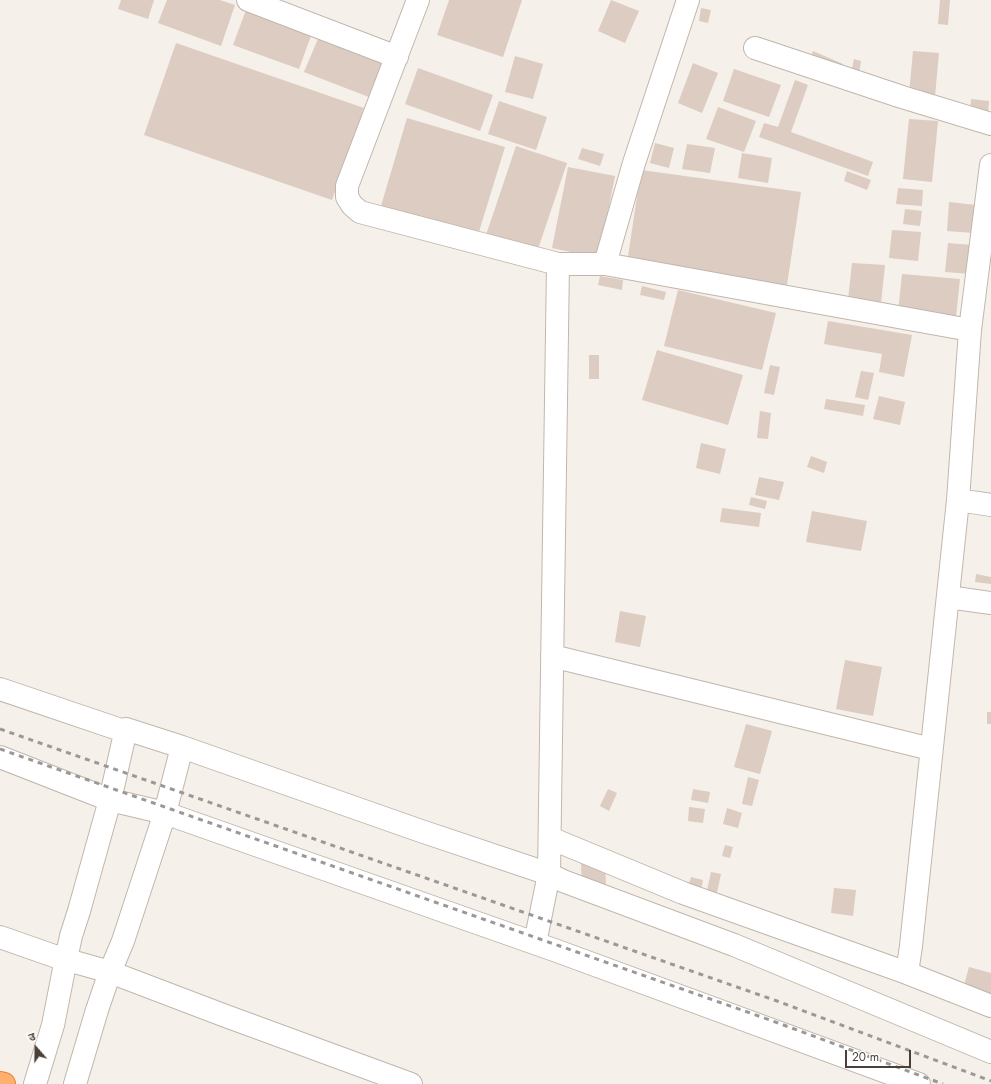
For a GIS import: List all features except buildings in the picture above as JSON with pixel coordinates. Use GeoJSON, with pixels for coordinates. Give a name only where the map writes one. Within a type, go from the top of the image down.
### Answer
{"type":"FeatureCollection","features":[{"type":"Feature","properties":{"kind":"highway"},"geometry":{"type":"LineString","coordinates":[[0,1083],[4,1084]]}},
{"type":"Feature","properties":{"kind":"street"},"geometry":{"type":"LineString","coordinates":[[248,0],[397,57]]}},
{"type":"Feature","properties":{"kind":"street"},"geometry":{"type":"LineString","coordinates":[[418,0],[347,186],[347,197],[352,205],[360,212],[558,264],[605,264],[970,330]]}},
{"type":"Feature","properties":{"kind":"street"},"geometry":{"type":"LineString","coordinates":[[605,264],[634,163],[688,0]]}},
{"type":"Feature","properties":{"kind":"street"},"geometry":{"type":"LineString","coordinates":[[755,48],[902,97],[991,124]]}},
{"type":"Feature","properties":{"kind":"street"},"geometry":{"type":"LineString","coordinates":[[907,973],[958,500],[970,330],[991,165]]}},
{"type":"Feature","properties":{"kind":"street"},"geometry":{"type":"LineString","coordinates":[[535,943],[549,874],[558,264]]}},
{"type":"Feature","properties":{"kind":"street"},"geometry":{"type":"LineString","coordinates":[[958,500],[991,504]]}},
{"type":"Feature","properties":{"kind":"street"},"geometry":{"type":"LineString","coordinates":[[948,597],[991,603]]}},
{"type":"Feature","properties":{"kind":"street"},"geometry":{"type":"LineString","coordinates":[[552,656],[932,748]]}},
{"type":"Feature","properties":{"kind":"street"},"geometry":{"type":"LineString","coordinates":[[0,689],[121,730],[126,730],[182,747],[418,830],[549,874],[563,881],[734,945],[991,1052]]}},
{"type":"Feature","properties":{"kind":"street"},"geometry":{"type":"LineString","coordinates":[[35,1084],[53,1025],[71,936],[80,911],[110,800],[126,730]]}},
{"type":"Feature","properties":{"kind":"street"},"geometry":{"type":"LineString","coordinates":[[75,1084],[97,1010],[110,972],[123,941],[165,813],[182,747]]}},
{"type":"Feature","properties":{"kind":"street"},"geometry":{"type":"LineString","coordinates":[[0,758],[110,800],[165,813],[535,943],[919,1084]]}},
{"type":"Feature","properties":{"kind":"street"},"geometry":{"type":"LineString","coordinates":[[550,838],[683,893],[907,973],[991,1006]]}},
{"type":"Feature","properties":{"kind":"street"},"geometry":{"type":"LineString","coordinates":[[0,937],[110,972],[411,1084]]}},
{"type":"Feature","properties":{"kind":"railway"},"geometry":{"type":"LineString","coordinates":[[0,729],[777,1001],[991,1081]]}},
{"type":"Feature","properties":{"kind":"railway"},"geometry":{"type":"LineString","coordinates":[[0,749],[770,1020],[943,1084]]}}]}
